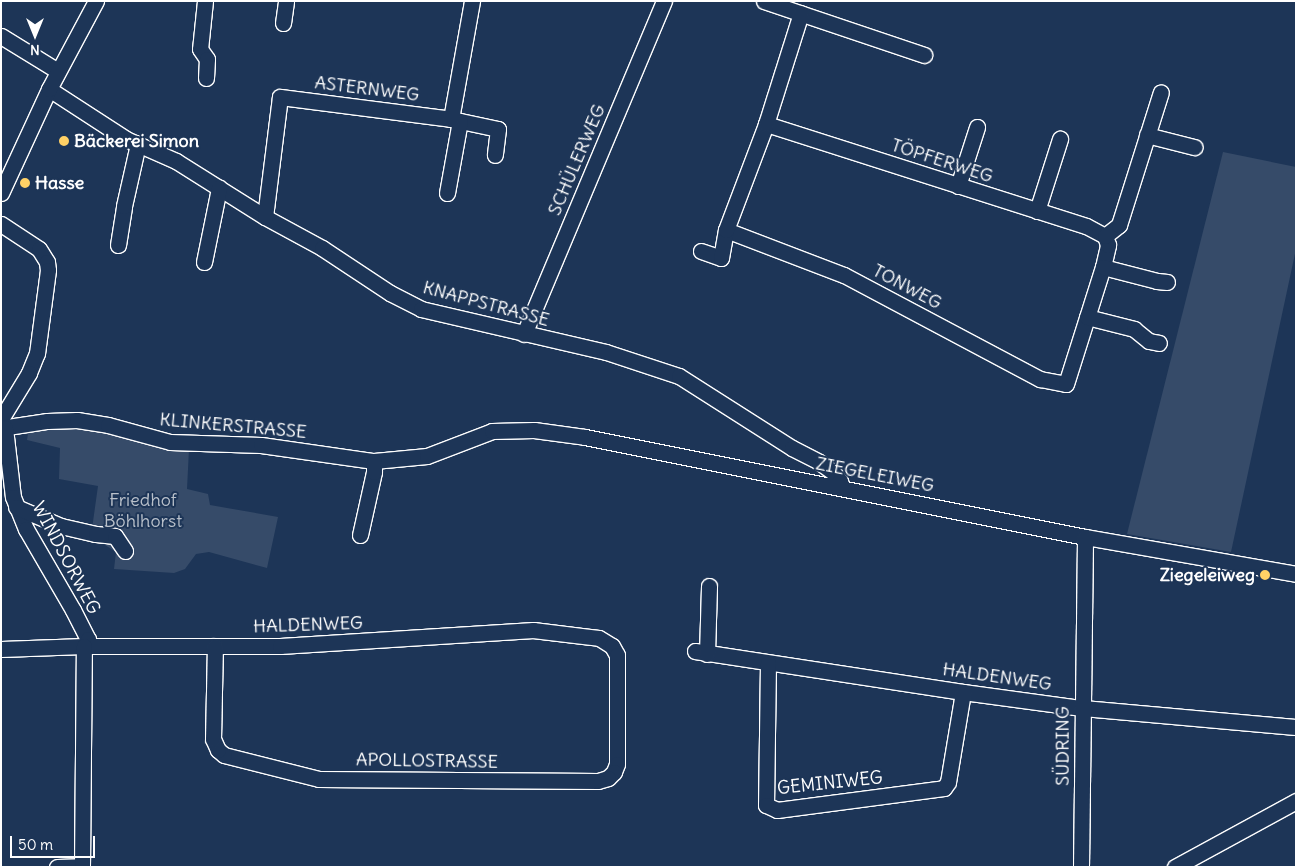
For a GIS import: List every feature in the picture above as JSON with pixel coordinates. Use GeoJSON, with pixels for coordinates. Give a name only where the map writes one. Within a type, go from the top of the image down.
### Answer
{"type":"FeatureCollection","features":[{"type":"Feature","properties":{"kind":"street"},"geometry":{"type":"LineString","coordinates":[[1,193],[49,89],[96,1]]}},
{"type":"Feature","properties":{"kind":"street"},"geometry":{"type":"LineString","coordinates":[[205,1],[200,49],[207,60],[206,78]]}},
{"type":"Feature","properties":{"kind":"street"},"geometry":{"type":"LineString","coordinates":[[283,23],[286,1]]}},
{"type":"Feature","properties":{"kind":"street"},"geometry":{"type":"LineString","coordinates":[[447,193],[472,1]]}},
{"type":"Feature","properties":{"kind":"street","name":"SCHÜLERWEG"},"geometry":{"type":"LineString","coordinates":[[524,334],[664,1]]}},
{"type":"Feature","properties":{"kind":"street"},"geometry":{"type":"LineString","coordinates":[[764,1],[924,54]]}},
{"type":"Feature","properties":{"kind":"street"},"geometry":{"type":"LineString","coordinates":[[701,250],[721,258],[726,230],[766,124],[801,13]]}},
{"type":"Feature","properties":{"kind":"street"},"geometry":{"type":"LineString","coordinates":[[1,36],[58,71]]}},
{"type":"Feature","properties":{"kind":"street","name":"KNAPPSTRASSE"},"geometry":{"type":"LineString","coordinates":[[49,89],[126,139],[176,161],[265,217],[322,248],[390,293],[421,309],[606,352],[679,376],[792,448],[819,462],[833,472],[840,480],[842,487]]}},
{"type":"Feature","properties":{"kind":"street"},"geometry":{"type":"LineString","coordinates":[[1159,343],[1149,341],[1134,329],[1087,317],[1108,245],[1105,236],[1119,225],[1161,92]]}},
{"type":"Feature","properties":{"kind":"street","name":"ASTERNWEG"},"geometry":{"type":"LineString","coordinates":[[265,217],[280,97],[455,120]]}},
{"type":"Feature","properties":{"kind":"street"},"geometry":{"type":"LineString","coordinates":[[455,120],[498,129],[495,155]]}},
{"type":"Feature","properties":{"kind":"street","name":"TÖPFERWEG"},"geometry":{"type":"LineString","coordinates":[[766,124],[1098,231],[1105,236]]}},
{"type":"Feature","properties":{"kind":"street"},"geometry":{"type":"LineString","coordinates":[[958,186],[976,127]]}},
{"type":"Feature","properties":{"kind":"street"},"geometry":{"type":"LineString","coordinates":[[1147,135],[1194,146]]}},
{"type":"Feature","properties":{"kind":"street"},"geometry":{"type":"LineString","coordinates":[[1037,211],[1060,139]]}},
{"type":"Feature","properties":{"kind":"street"},"geometry":{"type":"LineString","coordinates":[[118,245],[138,144]]}},
{"type":"Feature","properties":{"kind":"street"},"geometry":{"type":"LineString","coordinates":[[204,262],[219,188]]}},
{"type":"Feature","properties":{"kind":"street"},"geometry":{"type":"LineString","coordinates":[[1,224],[39,249],[47,262],[48,270],[37,353],[29,373],[2,425]]}},
{"type":"Feature","properties":{"kind":"street","name":"TONWEG"},"geometry":{"type":"LineString","coordinates":[[726,230],[844,274],[1040,379],[1066,384],[1087,317]]}},
{"type":"Feature","properties":{"kind":"street"},"geometry":{"type":"LineString","coordinates":[[1103,267],[1167,282]]}},
{"type":"Feature","properties":{"kind":"street","name":"KLINKERSTRASSE"},"geometry":{"type":"LineString","coordinates":[[2,425],[77,420],[108,425],[170,442],[261,445],[374,461],[426,456],[492,431],[534,430]]}},
{"type":"Feature","properties":{"kind":"street","name":"WINDSORWEG"},"geometry":{"type":"LineString","coordinates":[[2,425],[10,490],[16,507],[36,549],[88,639],[82,866]]}},
{"type":"Feature","properties":{"kind":"street","name":"ZIEGELEIWEG"},"geometry":{"type":"LineString","coordinates":[[534,430],[585,437],[1085,536],[1296,574]]}},
{"type":"Feature","properties":{"kind":"street"},"geometry":{"type":"LineString","coordinates":[[360,535],[374,472],[374,461]]}},
{"type":"Feature","properties":{"kind":"street"},"geometry":{"type":"LineString","coordinates":[[16,507],[61,526],[115,536],[125,551]]}},
{"type":"Feature","properties":{"kind":"street","name":"SÜDRING"},"geometry":{"type":"LineString","coordinates":[[1081,867],[1085,536]]}},
{"type":"Feature","properties":{"kind":"street","name":"HALDENWEG"},"geometry":{"type":"LineString","coordinates":[[709,586],[701,652],[1082,708],[1296,727]]}},
{"type":"Feature","properties":{"kind":"street","name":"HALDENWEG"},"geometry":{"type":"LineString","coordinates":[[1,649],[87,646],[308,645],[533,630],[599,638],[612,646]]}},
{"type":"Feature","properties":{"kind":"street","name":"APOLLOSTRASSE"},"geometry":{"type":"LineString","coordinates":[[215,646],[213,739],[218,750],[224,755],[319,780],[598,781],[608,778],[617,764],[618,662],[612,646]]}},
{"type":"Feature","properties":{"kind":"street","name":"GEMINIWEG"},"geometry":{"type":"LineString","coordinates":[[768,663],[766,805],[777,810],[944,788],[948,782],[963,692]]}},
{"type":"Feature","properties":{"kind":"street"},"geometry":{"type":"LineString","coordinates":[[1175,867],[1296,801]]}},
{"type":"Feature","properties":{"kind":"street"},"geometry":{"type":"LineString","coordinates":[[56,867],[82,866]]}},
{"type":"Feature","properties":{"kind":"green space"},"geometry":{"type":"Polygon","coordinates":[[[1223,152],[1296,167],[1296,249],[1231,552],[1127,534],[1223,152]]]}},
{"type":"Feature","properties":{"kind":"green space","name":"Friedhof Böhlhorst"},"geometry":{"type":"Polygon","coordinates":[[[29,427],[83,427],[189,449],[187,489],[208,494],[210,505],[278,517],[267,568],[209,552],[196,554],[185,569],[174,573],[114,569],[116,552],[91,536],[98,486],[59,479],[60,448],[27,440],[29,427]]]}},
{"type":"Feature","properties":{"kind":"place","name":"Bäckerei Simon"},"geometry":{"type":"Point","coordinates":[64,141]}},
{"type":"Feature","properties":{"kind":"place","name":"Hasse"},"geometry":{"type":"Point","coordinates":[25,183]}},
{"type":"Feature","properties":{"kind":"place","name":"Ziegeleiweg"},"geometry":{"type":"Point","coordinates":[1265,575]}}]}
